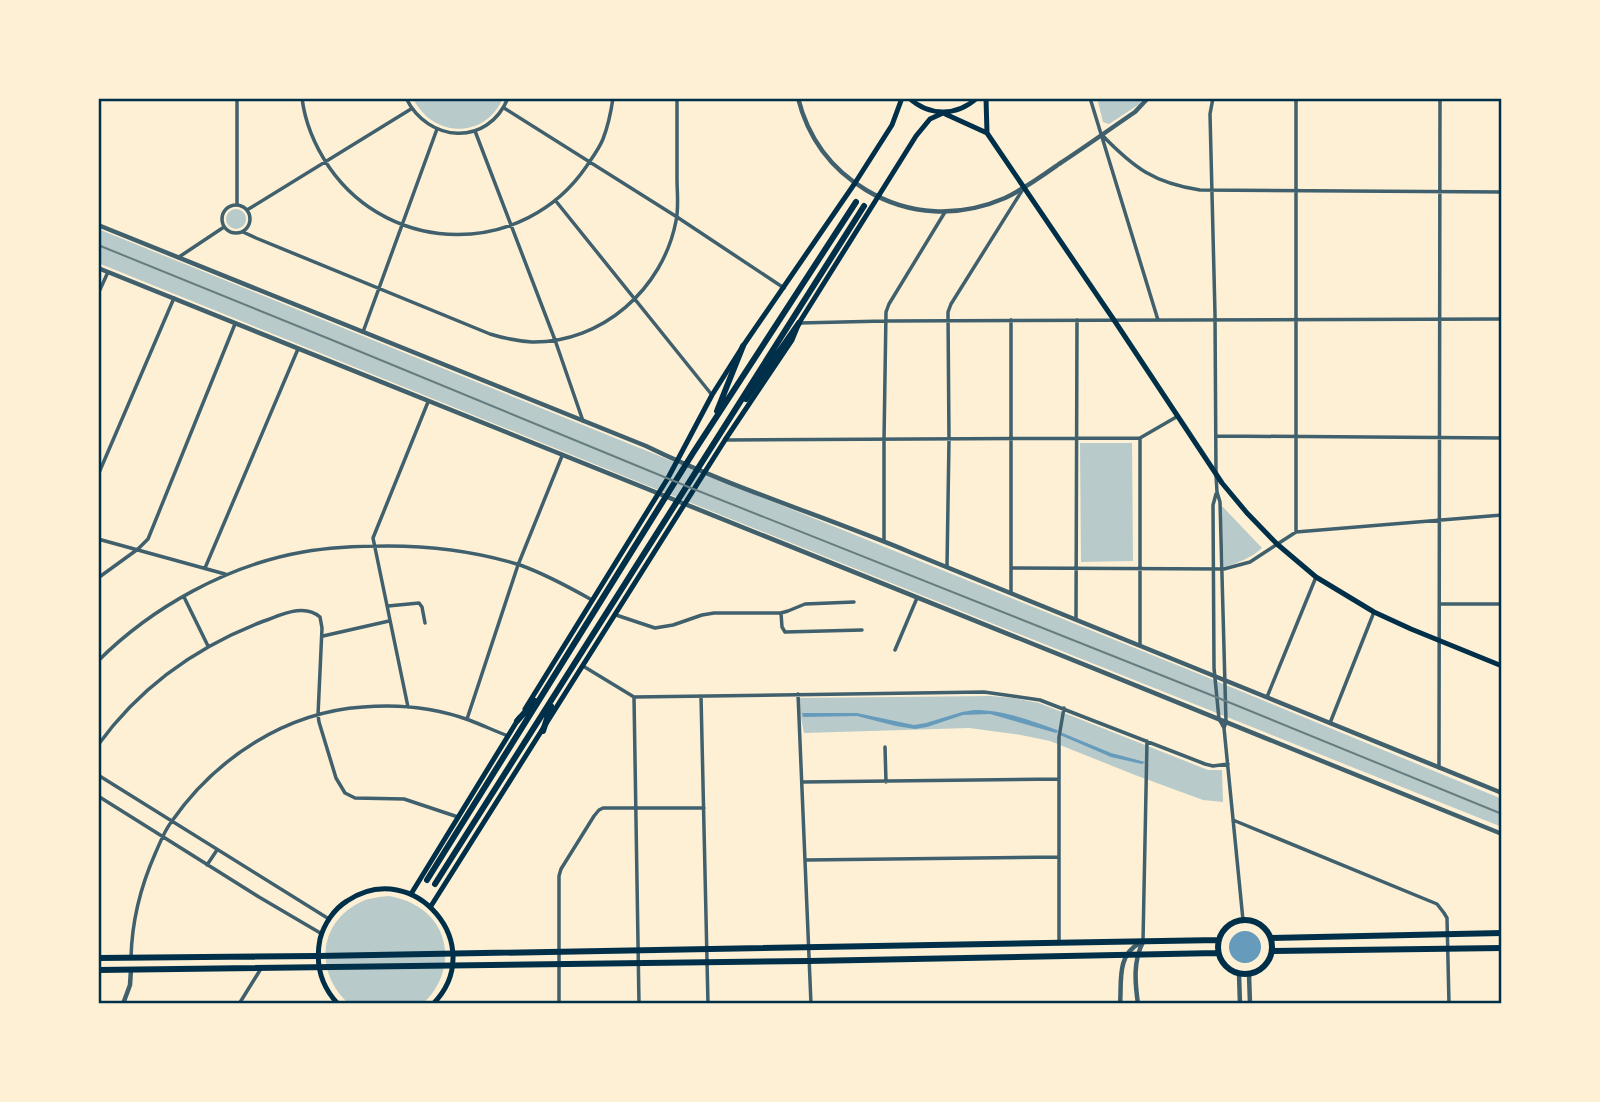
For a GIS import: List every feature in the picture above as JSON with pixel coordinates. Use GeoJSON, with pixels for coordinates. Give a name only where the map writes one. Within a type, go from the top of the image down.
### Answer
{"type":"FeatureCollection","features":[{"type":"Feature","properties":{"kind":"main road"},"geometry":{"type":"LineString","coordinates":[[411,894],[679,462],[712,395],[855,183],[892,125],[902,98]]}},
{"type":"Feature","properties":{"kind":"main road"},"geometry":{"type":"LineString","coordinates":[[909,98],[921,107],[943,113],[987,133],[1216,475],[1277,544],[1316,577],[1344,596],[1374,612],[1502,666]]}},
{"type":"Feature","properties":{"kind":"main road"},"geometry":{"type":"LineString","coordinates":[[729,420],[751,394],[799,323],[920,130],[930,119],[961,109],[978,98]]}},
{"type":"Feature","properties":{"kind":"main road"},"geometry":{"type":"LineString","coordinates":[[986,98],[987,133]]}},
{"type":"Feature","properties":{"kind":"main road"},"geometry":{"type":"LineString","coordinates":[[427,880],[711,426],[856,202]]}},
{"type":"Feature","properties":{"kind":"main road"},"geometry":{"type":"LineString","coordinates":[[435,884],[864,206]]}},
{"type":"Feature","properties":{"kind":"main road"},"geometry":{"type":"LineString","coordinates":[[431,906],[616,615],[703,472],[792,340],[799,323]]}},
{"type":"Feature","properties":{"kind":"main road"},"geometry":{"type":"LineString","coordinates":[[711,426],[743,346]]}},
{"type":"Feature","properties":{"kind":"main road"},"geometry":{"type":"LineString","coordinates":[[517,721],[546,690]]}},
{"type":"Feature","properties":{"kind":"main road"},"geometry":{"type":"LineString","coordinates":[[543,731],[555,694]]}},
{"type":"Feature","properties":{"kind":"main road"},"geometry":{"type":"LineString","coordinates":[[338,1004],[331,997],[318,966],[321,934],[329,919],[345,902],[366,892],[388,889],[411,894],[431,906],[442,918],[449,933],[453,965],[447,984],[436,1003]]}},
{"type":"Feature","properties":{"kind":"main road"},"geometry":{"type":"LineString","coordinates":[[1243,920],[1257,922],[1268,931],[1271,938],[1273,951],[1269,961],[1264,968],[1249,974],[1231,970],[1224,964],[1219,953],[1219,940],[1224,930],[1243,920]]}},
{"type":"Feature","properties":{"kind":"main road"},"geometry":{"type":"LineString","coordinates":[[1271,938],[1502,933]]}},
{"type":"Feature","properties":{"kind":"main road"},"geometry":{"type":"LineString","coordinates":[[98,958],[1219,940]]}},
{"type":"Feature","properties":{"kind":"main road"},"geometry":{"type":"LineString","coordinates":[[1273,951],[1502,948]]}},
{"type":"Feature","properties":{"kind":"main road"},"geometry":{"type":"LineString","coordinates":[[98,971],[1219,953]]}},
{"type":"Feature","properties":{"kind":"street"},"geometry":{"type":"LineString","coordinates":[[237,98],[237,205]]}},
{"type":"Feature","properties":{"kind":"street"},"geometry":{"type":"LineString","coordinates":[[302,98],[308,128],[316,145],[337,178],[354,196],[375,211],[403,224],[421,230],[459,235],[478,234],[511,225],[543,210],[555,200],[574,183],[603,139],[613,98]]}},
{"type":"Feature","properties":{"kind":"street"},"geometry":{"type":"LineString","coordinates":[[406,98],[411,109],[426,123],[449,133],[475,131],[494,120],[508,98]]}},
{"type":"Feature","properties":{"kind":"street"},"geometry":{"type":"LineString","coordinates":[[243,232],[503,338],[533,342],[555,340],[586,331],[608,321],[635,299],[648,286],[664,259],[677,217],[677,98]]}},
{"type":"Feature","properties":{"kind":"street"},"geometry":{"type":"LineString","coordinates":[[798,98],[814,139],[832,164],[855,183],[877,197],[907,208],[945,212],[986,205],[1024,187],[1135,112],[1148,98]]}},
{"type":"Feature","properties":{"kind":"street"},"geometry":{"type":"LineString","coordinates":[[1090,98],[1158,320]]}},
{"type":"Feature","properties":{"kind":"street"},"geometry":{"type":"LineString","coordinates":[[1213,98],[1210,114],[1216,475],[1220,502],[1226,722],[1224,728],[1243,920]]}},
{"type":"Feature","properties":{"kind":"street"},"geometry":{"type":"LineString","coordinates":[[1296,98],[1296,532]]}},
{"type":"Feature","properties":{"kind":"street"},"geometry":{"type":"LineString","coordinates":[[1440,98],[1440,768]]}},
{"type":"Feature","properties":{"kind":"street"},"geometry":{"type":"LineString","coordinates":[[504,108],[784,288]]}},
{"type":"Feature","properties":{"kind":"street"},"geometry":{"type":"LineString","coordinates":[[247,210],[411,109]]}},
{"type":"Feature","properties":{"kind":"street"},"geometry":{"type":"LineString","coordinates":[[363,332],[436,129]]}},
{"type":"Feature","properties":{"kind":"street"},"geometry":{"type":"LineString","coordinates":[[475,131],[584,422]]}},
{"type":"Feature","properties":{"kind":"street"},"geometry":{"type":"LineString","coordinates":[[1102,135],[1124,157],[1158,180],[1180,187],[1212,191],[1502,192]]}},
{"type":"Feature","properties":{"kind":"street"},"geometry":{"type":"LineString","coordinates":[[947,567],[948,312],[1024,187]]}},
{"type":"Feature","properties":{"kind":"street"},"geometry":{"type":"LineString","coordinates":[[555,200],[712,395]]}},
{"type":"Feature","properties":{"kind":"street"},"geometry":{"type":"LineString","coordinates":[[237,205],[247,210],[251,222],[243,232],[235,234],[224,227],[222,218],[225,210],[237,205]]}},
{"type":"Feature","properties":{"kind":"street"},"geometry":{"type":"LineString","coordinates":[[884,541],[885,321],[889,304],[945,212]]}},
{"type":"Feature","properties":{"kind":"street"},"geometry":{"type":"LineString","coordinates":[[98,225],[1502,793]]}},
{"type":"Feature","properties":{"kind":"street"},"geometry":{"type":"LineString","coordinates":[[179,257],[224,227]]}},
{"type":"Feature","properties":{"kind":"street"},"geometry":{"type":"LineString","coordinates":[[98,268],[1502,835]]}},
{"type":"Feature","properties":{"kind":"street"},"geometry":{"type":"LineString","coordinates":[[98,294],[108,272]]}},
{"type":"Feature","properties":{"kind":"street"},"geometry":{"type":"LineString","coordinates":[[98,475],[174,299]]}},
{"type":"Feature","properties":{"kind":"street"},"geometry":{"type":"LineString","coordinates":[[799,323],[948,320],[1502,320]]}},
{"type":"Feature","properties":{"kind":"street"},"geometry":{"type":"LineString","coordinates":[[1011,320],[1011,593]]}},
{"type":"Feature","properties":{"kind":"street"},"geometry":{"type":"LineString","coordinates":[[1076,620],[1077,320]]}},
{"type":"Feature","properties":{"kind":"street"},"geometry":{"type":"LineString","coordinates":[[98,578],[148,539],[235,324]]}},
{"type":"Feature","properties":{"kind":"street"},"geometry":{"type":"LineString","coordinates":[[205,568],[298,349]]}},
{"type":"Feature","properties":{"kind":"street"},"geometry":{"type":"LineString","coordinates":[[408,707],[373,546],[373,533],[428,402]]}},
{"type":"Feature","properties":{"kind":"street"},"geometry":{"type":"LineString","coordinates":[[725,440],[1140,438],[1178,416]]}},
{"type":"Feature","properties":{"kind":"street"},"geometry":{"type":"LineString","coordinates":[[1216,436],[1502,438]]}},
{"type":"Feature","properties":{"kind":"street"},"geometry":{"type":"LineString","coordinates":[[1140,438],[1140,647]]}},
{"type":"Feature","properties":{"kind":"street"},"geometry":{"type":"LineString","coordinates":[[467,719],[518,565],[562,456]]}},
{"type":"Feature","properties":{"kind":"street"},"geometry":{"type":"LineString","coordinates":[[1217,492],[1213,505],[1215,677],[1219,719],[1224,728]]}},
{"type":"Feature","properties":{"kind":"street"},"geometry":{"type":"LineString","coordinates":[[1011,568],[1222,569],[1250,562],[1296,532],[1502,515]]}},
{"type":"Feature","properties":{"kind":"street"},"geometry":{"type":"LineString","coordinates":[[98,539],[227,575]]}},
{"type":"Feature","properties":{"kind":"street"},"geometry":{"type":"LineString","coordinates":[[98,661],[140,625],[184,597],[253,565],[301,552],[411,546],[482,555],[556,580],[592,600]]}},
{"type":"Feature","properties":{"kind":"street"},"geometry":{"type":"LineString","coordinates":[[1267,697],[1316,577]]}},
{"type":"Feature","properties":{"kind":"street"},"geometry":{"type":"LineString","coordinates":[[184,597],[208,646]]}},
{"type":"Feature","properties":{"kind":"street"},"geometry":{"type":"LineString","coordinates":[[895,650],[917,598]]}},
{"type":"Feature","properties":{"kind":"street"},"geometry":{"type":"LineString","coordinates":[[616,615],[655,628],[714,613],[781,612],[805,604],[854,602]]}},
{"type":"Feature","properties":{"kind":"street"},"geometry":{"type":"LineString","coordinates":[[387,606],[419,603],[425,624]]}},
{"type":"Feature","properties":{"kind":"street"},"geometry":{"type":"LineString","coordinates":[[1439,604],[1502,604]]}},
{"type":"Feature","properties":{"kind":"street"},"geometry":{"type":"LineString","coordinates":[[98,745],[130,706],[176,666],[208,646],[246,628],[286,613],[310,611],[322,621],[318,715],[336,778],[345,793],[355,798],[404,799],[458,817]]}},
{"type":"Feature","properties":{"kind":"street"},"geometry":{"type":"LineString","coordinates":[[781,612],[785,632],[862,630]]}},
{"type":"Feature","properties":{"kind":"street"},"geometry":{"type":"LineString","coordinates":[[1330,723],[1374,612]]}},
{"type":"Feature","properties":{"kind":"street"},"geometry":{"type":"LineString","coordinates":[[323,636],[390,621]]}},
{"type":"Feature","properties":{"kind":"street"},"geometry":{"type":"LineString","coordinates":[[583,666],[634,697],[984,692],[1040,699],[1205,764],[1227,764]]}},
{"type":"Feature","properties":{"kind":"street"},"geometry":{"type":"LineString","coordinates":[[798,694],[811,1004]]}},
{"type":"Feature","properties":{"kind":"street"},"geometry":{"type":"LineString","coordinates":[[701,696],[708,1004]]}},
{"type":"Feature","properties":{"kind":"street"},"geometry":{"type":"LineString","coordinates":[[634,697],[639,1004]]}},
{"type":"Feature","properties":{"kind":"street"},"geometry":{"type":"LineString","coordinates":[[131,957],[138,899],[162,836],[171,821],[203,784],[237,753],[269,734],[318,715],[364,707],[408,707],[467,719],[508,736]]}},
{"type":"Feature","properties":{"kind":"street"},"geometry":{"type":"LineString","coordinates":[[1059,943],[1058,779],[1059,737],[1064,708]]}},
{"type":"Feature","properties":{"kind":"street"},"geometry":{"type":"LineString","coordinates":[[1138,1004],[1136,954],[1143,941],[1147,740]]}},
{"type":"Feature","properties":{"kind":"street"},"geometry":{"type":"LineString","coordinates":[[885,747],[886,782]]}},
{"type":"Feature","properties":{"kind":"street"},"geometry":{"type":"LineString","coordinates":[[98,775],[329,919]]}},
{"type":"Feature","properties":{"kind":"street"},"geometry":{"type":"LineString","coordinates":[[802,782],[1058,779]]}},
{"type":"Feature","properties":{"kind":"street"},"geometry":{"type":"LineString","coordinates":[[98,796],[321,934]]}},
{"type":"Feature","properties":{"kind":"street"},"geometry":{"type":"LineString","coordinates":[[559,1004],[558,890],[561,869],[599,810],[704,808]]}},
{"type":"Feature","properties":{"kind":"street"},"geometry":{"type":"LineString","coordinates":[[1233,820],[1433,901],[1447,918],[1448,1004]]}},
{"type":"Feature","properties":{"kind":"street"},"geometry":{"type":"LineString","coordinates":[[207,865],[217,850]]}},
{"type":"Feature","properties":{"kind":"street"},"geometry":{"type":"LineString","coordinates":[[806,860],[1058,857]]}},
{"type":"Feature","properties":{"kind":"street"},"geometry":{"type":"LineString","coordinates":[[1120,1004],[1122,967],[1126,955],[1143,941]]}},
{"type":"Feature","properties":{"kind":"street"},"geometry":{"type":"LineString","coordinates":[[239,1004],[262,967]]}},
{"type":"Feature","properties":{"kind":"street"},"geometry":{"type":"LineString","coordinates":[[123,1004],[130,985],[131,970]]}},
{"type":"Feature","properties":{"kind":"street"},"geometry":{"type":"LineString","coordinates":[[1240,974],[1240,1004]]}},
{"type":"Feature","properties":{"kind":"street"},"geometry":{"type":"LineString","coordinates":[[1249,974],[1250,1004]]}},
{"type":"Feature","properties":{"kind":"shaded area"},"geometry":{"type":"Polygon","coordinates":[[[413,98],[503,98],[495,112],[484,121],[472,127],[458,129],[433,121],[413,98]]]}},
{"type":"Feature","properties":{"kind":"shaded area"},"geometry":{"type":"Polygon","coordinates":[[[1097,98],[1144,98],[1109,124],[1103,122],[1097,98]]]}},
{"type":"Feature","properties":{"kind":"shaded area"},"geometry":{"type":"Polygon","coordinates":[[[236,209],[243,212],[246,219],[243,226],[236,229],[229,226],[226,219],[229,212],[236,209]]]}},
{"type":"Feature","properties":{"kind":"shaded area"},"geometry":{"type":"Polygon","coordinates":[[[98,229],[1502,799],[1502,827],[98,263],[98,229]]]}},
{"type":"Feature","properties":{"kind":"shaded area"},"geometry":{"type":"Polygon","coordinates":[[[1080,443],[1132,443],[1133,561],[1081,562],[1080,443]]]}},
{"type":"Feature","properties":{"kind":"shaded area"},"geometry":{"type":"Polygon","coordinates":[[[1221,505],[1262,548],[1244,560],[1224,567],[1221,505]]]}},
{"type":"Feature","properties":{"kind":"shaded area"},"geometry":{"type":"Polygon","coordinates":[[[990,696],[1039,703],[1208,770],[1222,770],[1223,802],[1203,800],[1050,741],[1021,735],[969,728],[804,733],[797,698],[990,696]]]}},
{"type":"Feature","properties":{"kind":"shaded area"},"geometry":{"type":"Polygon","coordinates":[[[389,896],[415,905],[428,914],[437,926],[443,938],[445,952],[440,980],[422,1004],[349,1004],[338,992],[326,965],[328,938],[344,913],[357,904],[389,896]]]}},
{"type":"Feature","properties":{"kind":"water"},"geometry":{"type":"Polygon","coordinates":[[[974,710],[1016,716],[1058,732],[990,714],[963,715],[915,729],[857,716],[803,717],[802,713],[857,713],[914,725],[974,710]]]}},
{"type":"Feature","properties":{"kind":"water"},"geometry":{"type":"Polygon","coordinates":[[[1060,732],[1111,753],[1145,762],[1142,764],[1111,757],[1060,735],[1060,732]]]}},
{"type":"Feature","properties":{"kind":"water"},"geometry":{"type":"Polygon","coordinates":[[[1245,931],[1257,935],[1261,947],[1257,959],[1245,963],[1233,959],[1229,947],[1233,935],[1245,931]]]}},
{"type":"Feature","properties":{"kind":"railway"},"geometry":{"type":"LineString","coordinates":[[98,245],[691,488],[1502,814]]}}]}
